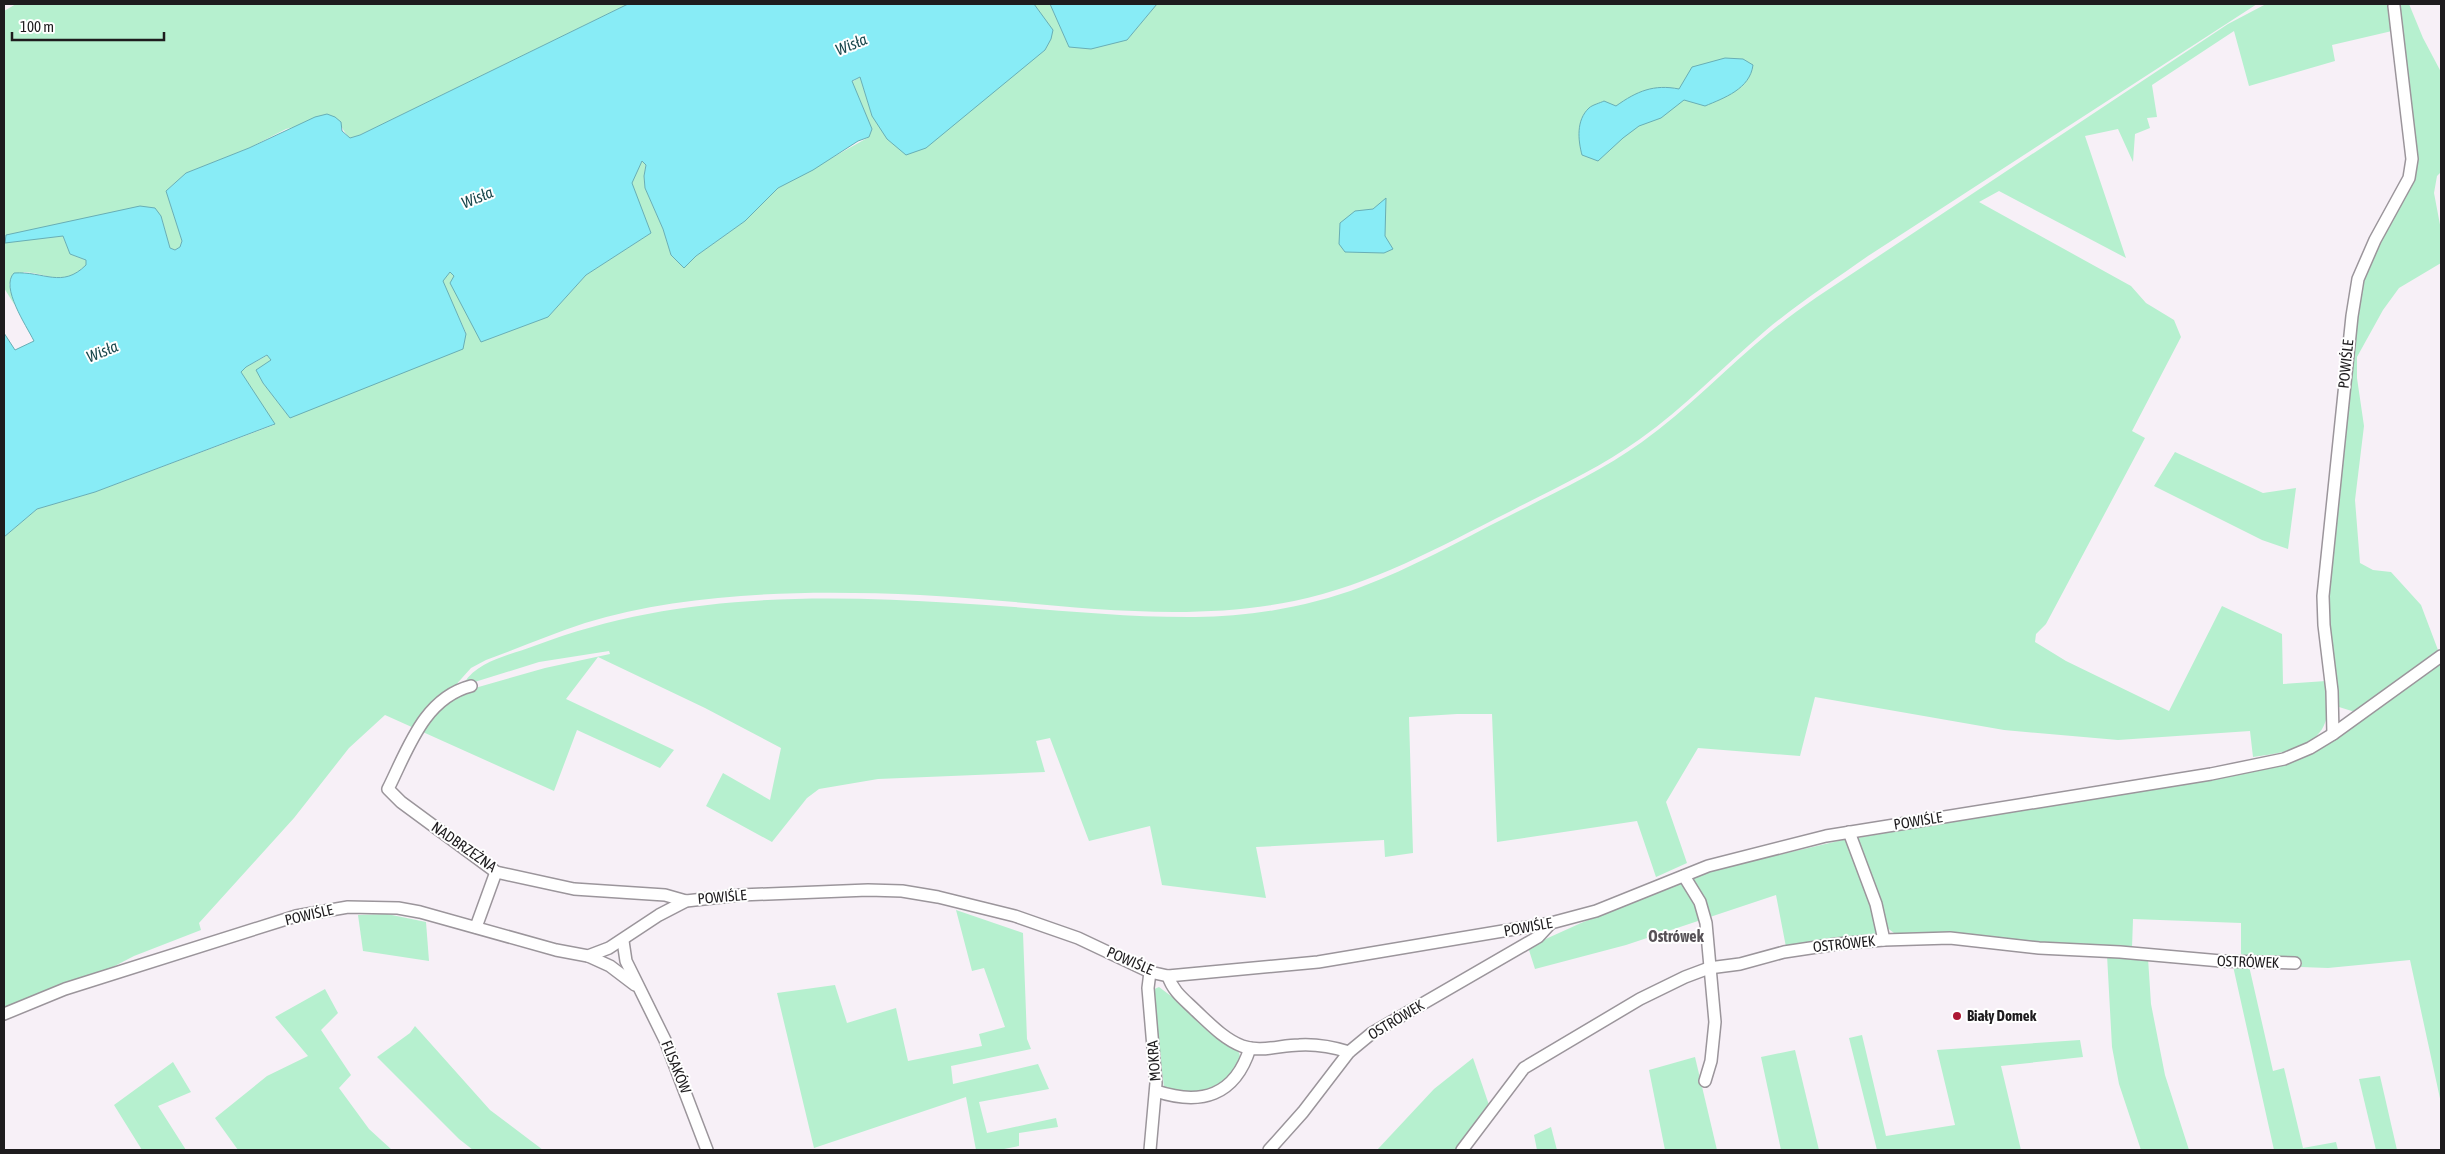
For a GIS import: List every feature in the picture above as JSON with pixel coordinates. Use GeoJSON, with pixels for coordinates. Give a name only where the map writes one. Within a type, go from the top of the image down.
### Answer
{"type":"FeatureCollection","features":[{"type":"Feature","properties":{"kind":"street","name":"POWIŚLE"},"geometry":{"type":"LineString","coordinates":[[2333,734],[2332,691],[2324,626],[2323,596],[2352,316],[2363,266],[2407,183],[2412,164],[2394,6]]}},
{"type":"Feature","properties":{"kind":"street","name":"POWIŚLE"},"geometry":{"type":"LineString","coordinates":[[4,1014],[65,989],[296,916],[326,909],[348,907],[398,908],[476,927],[556,950],[588,956],[622,940],[659,915],[686,901],[715,897],[868,890],[902,891],[938,897],[1015,916],[1063,932],[1150,972],[1168,976],[1327,961],[1550,923],[1596,911],[1684,876],[1738,858],[1849,832],[2255,766],[2284,759],[2310,748],[2333,734],[2441,656]]}},
{"type":"Feature","properties":{"kind":"street","name":"NADBRZEŻNA"},"geometry":{"type":"LineString","coordinates":[[471,686],[460,688],[444,698],[430,712],[418,728],[388,789],[401,802],[496,872],[574,888],[666,895],[686,901]]}},
{"type":"Feature","properties":{"kind":"street"},"geometry":{"type":"LineString","coordinates":[[1849,832],[1876,904],[1884,940]]}},
{"type":"Feature","properties":{"kind":"street"},"geometry":{"type":"LineString","coordinates":[[476,927],[496,872]]}},
{"type":"Feature","properties":{"kind":"street"},"geometry":{"type":"LineString","coordinates":[[1684,876],[1700,902],[1704,914],[1715,1031],[1711,1061],[1705,1081]]}},
{"type":"Feature","properties":{"kind":"street","name":"OSTRÓWEK"},"geometry":{"type":"LineString","coordinates":[[1269,1150],[1303,1112],[1349,1052],[1372,1033],[1538,937],[1550,923]]}},
{"type":"Feature","properties":{"kind":"street","name":"OSTRÓWEK"},"geometry":{"type":"LineString","coordinates":[[1462,1150],[1524,1068],[1640,999],[1708,968],[1740,964],[1784,952],[1884,940],[1950,938],[2039,948],[2221,961],[2294,963]]}},
{"type":"Feature","properties":{"kind":"street","name":"FLISAKÓW"},"geometry":{"type":"LineString","coordinates":[[622,940],[626,960],[665,1040],[707,1150]]}},
{"type":"Feature","properties":{"kind":"street","name":"FLISAKÓW"},"geometry":{"type":"LineString","coordinates":[[588,956],[610,966],[638,987]]}},
{"type":"Feature","properties":{"kind":"street","name":"MOKRA"},"geometry":{"type":"LineString","coordinates":[[1150,972],[1148,988],[1156,1091],[1150,1150]]}},
{"type":"Feature","properties":{"kind":"street"},"geometry":{"type":"LineString","coordinates":[[1168,976],[1172,988],[1231,1041],[1250,1048],[1299,1045],[1330,1047],[1349,1052]]}},
{"type":"Feature","properties":{"kind":"street"},"geometry":{"type":"LineString","coordinates":[[1156,1091],[1172,1097],[1190,1098],[1204,1098],[1217,1093],[1240,1073],[1250,1048]]}},
{"type":"Feature","properties":{"kind":"green space"},"geometry":{"type":"Polygon","coordinates":[[[16,4],[628,4],[360,135],[350,138],[335,117],[286,129],[249,148],[186,173],[166,191],[182,241],[180,247],[175,250],[170,248],[161,216],[40,238],[63,236],[70,254],[86,260],[86,265],[71,276],[64,277],[24,272],[9,284],[14,304],[4,288],[4,11],[16,4]]]}},
{"type":"Feature","properties":{"kind":"green space"},"geometry":{"type":"Polygon","coordinates":[[[1034,4],[1050,4],[1069,47],[1127,40],[1157,4],[2257,4],[1868,256],[1816,292],[1765,331],[1673,414],[1625,450],[1576,478],[1509,512],[1405,564],[1378,575],[1323,594],[1294,601],[1247,608],[1201,611],[1107,610],[967,598],[879,593],[751,595],[666,604],[625,612],[572,627],[486,660],[471,668],[453,688],[461,692],[545,668],[610,654],[609,651],[539,662],[465,685],[464,683],[470,675],[486,664],[534,646],[585,629],[636,616],[689,607],[794,599],[900,600],[1159,617],[1210,617],[1232,616],[1298,606],[1361,587],[1435,554],[1576,482],[1626,453],[1675,416],[1754,346],[1805,305],[2228,24],[2266,4],[2387,4],[2392,31],[2332,45],[2335,61],[2249,86],[2234,31],[2152,85],[2157,117],[2147,118],[2150,128],[2135,134],[2133,162],[2118,129],[2085,136],[2126,258],[1999,191],[1979,202],[2131,286],[2146,303],[2174,320],[2181,337],[2132,431],[2145,438],[2046,624],[2036,634],[2035,642],[2066,661],[2169,711],[2222,606],[2282,634],[2283,684],[2326,681],[2328,700],[2326,720],[2321,730],[2315,738],[2296,748],[2275,754],[2253,757],[2250,731],[2118,740],[2004,730],[1815,697],[1800,756],[1698,748],[1666,802],[1687,863],[1656,877],[1637,821],[1497,842],[1492,714],[1409,717],[1413,853],[1385,857],[1384,840],[1256,847],[1266,898],[1162,885],[1150,826],[1089,841],[1050,738],[1036,741],[1045,772],[878,779],[819,789],[807,798],[772,842],[706,806],[723,773],[770,800],[781,748],[705,708],[598,657],[566,699],[674,750],[660,768],[577,730],[554,791],[385,715],[349,748],[294,818],[199,923],[201,930],[134,956],[109,969],[41,992],[4,1008],[4,537],[37,509],[95,492],[274,425],[241,372],[246,367],[268,355],[271,360],[257,370],[263,383],[290,418],[466,333],[442,280],[450,272],[454,276],[548,317],[586,275],[651,233],[631,183],[642,161],[646,164],[645,188],[663,229],[671,255],[684,268],[696,256],[745,221],[778,188],[869,137],[872,129],[852,82],[860,77],[872,116],[1003,83],[1045,50],[1052,30],[1034,4]]]}},
{"type":"Feature","properties":{"kind":"green space"},"geometry":{"type":"Polygon","coordinates":[[[2395,4],[2409,4],[2423,38],[2441,72],[2441,172],[2437,176],[2434,193],[2441,230],[2441,263],[2399,288],[2383,310],[2357,357],[2357,378],[2364,426],[2355,500],[2360,563],[2373,570],[2391,572],[2421,605],[2438,650],[2355,712],[2339,707],[2327,602],[2361,284],[2372,256],[2415,178],[2416,160],[2395,4]]]}},
{"type":"Feature","properties":{"kind":"green space"},"geometry":{"type":"Polygon","coordinates":[[[2175,452],[2263,493],[2296,488],[2288,549],[2262,540],[2154,486],[2175,452]]]}},
{"type":"Feature","properties":{"kind":"green space"},"geometry":{"type":"Polygon","coordinates":[[[2441,661],[2441,1103],[2410,960],[2328,968],[2301,967],[2302,962],[2241,957],[2241,923],[2133,919],[2132,948],[1898,936],[1886,927],[1857,838],[2294,761],[2310,753],[2441,661]]]}},
{"type":"Feature","properties":{"kind":"green space"},"geometry":{"type":"Polygon","coordinates":[[[1847,839],[1874,913],[1879,930],[1876,937],[1786,947],[1776,895],[1626,945],[1535,969],[1528,947],[1581,923],[1714,870],[1847,839]]]}},
{"type":"Feature","properties":{"kind":"green space"},"geometry":{"type":"Polygon","coordinates":[[[956,910],[1023,933],[1027,1039],[1031,1049],[951,1066],[953,1084],[1038,1064],[1049,1089],[979,1102],[987,1133],[1056,1118],[1058,1127],[1019,1133],[1019,1146],[999,1150],[976,1150],[966,1097],[814,1148],[777,993],[835,985],[847,1023],[896,1008],[908,1061],[982,1046],[979,1034],[1005,1027],[984,968],[972,971],[956,910]]]}},
{"type":"Feature","properties":{"kind":"green space"},"geometry":{"type":"Polygon","coordinates":[[[387,914],[426,922],[429,961],[363,951],[358,915],[387,914]]]}},
{"type":"Feature","properties":{"kind":"green space"},"geometry":{"type":"Polygon","coordinates":[[[2107,955],[2148,958],[2151,1004],[2165,1075],[2189,1150],[2141,1150],[2119,1084],[2112,1047],[2107,955]]]}},
{"type":"Feature","properties":{"kind":"green space"},"geometry":{"type":"Polygon","coordinates":[[[2233,966],[2249,966],[2273,1071],[2284,1068],[2303,1148],[2336,1142],[2338,1150],[2274,1150],[2233,966]]]}},
{"type":"Feature","properties":{"kind":"green space"},"geometry":{"type":"Polygon","coordinates":[[[1159,987],[1187,1008],[1214,1036],[1238,1050],[1240,1056],[1239,1067],[1222,1082],[1205,1090],[1186,1093],[1164,1087],[1152,990],[1159,987]]]}},
{"type":"Feature","properties":{"kind":"green space"},"geometry":{"type":"Polygon","coordinates":[[[325,989],[338,1013],[321,1030],[351,1075],[339,1088],[369,1129],[392,1150],[238,1150],[215,1118],[267,1076],[308,1056],[275,1017],[325,989]]]}},
{"type":"Feature","properties":{"kind":"green space"},"geometry":{"type":"Polygon","coordinates":[[[415,1026],[490,1110],[543,1150],[473,1150],[459,1139],[377,1057],[410,1033],[415,1026]]]}},
{"type":"Feature","properties":{"kind":"green space"},"geometry":{"type":"Polygon","coordinates":[[[1862,1035],[1886,1136],[1955,1125],[1937,1050],[2080,1040],[2083,1057],[2001,1066],[2021,1150],[1877,1150],[1849,1038],[1862,1035]]]}},
{"type":"Feature","properties":{"kind":"green space"},"geometry":{"type":"Polygon","coordinates":[[[1795,1050],[1819,1150],[1781,1150],[1761,1057],[1795,1050]]]}},
{"type":"Feature","properties":{"kind":"green space"},"geometry":{"type":"Polygon","coordinates":[[[1695,1057],[1717,1150],[1665,1150],[1649,1070],[1695,1057]]]}},
{"type":"Feature","properties":{"kind":"green space"},"geometry":{"type":"Polygon","coordinates":[[[1473,1058],[1489,1105],[1457,1150],[1377,1150],[1434,1089],[1473,1058]]]}},
{"type":"Feature","properties":{"kind":"green space"},"geometry":{"type":"Polygon","coordinates":[[[173,1062],[191,1092],[158,1106],[186,1150],[142,1150],[114,1105],[173,1062]]]}},
{"type":"Feature","properties":{"kind":"green space"},"geometry":{"type":"Polygon","coordinates":[[[2380,1076],[2397,1150],[2376,1150],[2359,1079],[2380,1076]]]}},
{"type":"Feature","properties":{"kind":"green space"},"geometry":{"type":"Polygon","coordinates":[[[1551,1127],[1557,1150],[1537,1150],[1534,1135],[1551,1127]]]}},
{"type":"Feature","properties":{"kind":"water","name":"Wisła"},"geometry":{"type":"Polygon","coordinates":[[[628,4],[1034,4],[1053,30],[1045,50],[926,148],[906,155],[887,139],[872,116],[860,77],[852,81],[872,129],[869,137],[858,141],[813,170],[778,188],[745,221],[696,256],[684,268],[671,255],[663,229],[645,188],[644,176],[646,165],[642,161],[632,183],[651,233],[586,275],[548,317],[481,342],[450,283],[454,276],[450,272],[443,281],[466,334],[463,349],[290,418],[263,383],[256,370],[271,360],[267,355],[241,372],[275,424],[95,492],[37,509],[4,537],[4,333],[15,350],[34,341],[20,316],[12,296],[11,279],[14,273],[61,278],[77,272],[86,265],[86,260],[70,254],[63,236],[5,243],[6,235],[140,206],[155,208],[161,216],[170,248],[175,250],[180,247],[182,241],[166,191],[186,173],[249,148],[315,117],[327,114],[341,122],[342,131],[350,138],[360,135],[628,4]]]}},
{"type":"Feature","properties":{"kind":"water"},"geometry":{"type":"Polygon","coordinates":[[[1050,4],[1157,4],[1127,40],[1091,49],[1069,47],[1050,4]]]}},
{"type":"Feature","properties":{"kind":"water"},"geometry":{"type":"Polygon","coordinates":[[[1725,58],[1743,59],[1753,65],[1747,80],[1735,92],[1705,106],[1684,100],[1661,118],[1639,126],[1598,161],[1582,155],[1579,137],[1580,124],[1590,107],[1604,101],[1616,106],[1631,96],[1654,88],[1679,89],[1692,67],[1725,58]]]}},
{"type":"Feature","properties":{"kind":"water"},"geometry":{"type":"Polygon","coordinates":[[[1386,198],[1385,236],[1393,249],[1384,253],[1345,252],[1339,244],[1340,223],[1355,211],[1373,209],[1386,198]]]}},
{"type":"Feature","properties":{"kind":"place","name":"Biały Domek"},"geometry":{"type":"Point","coordinates":[1957,1016]}},
{"type":"Feature","properties":{"kind":"district","name":"Ostrówek"},"geometry":{"type":"Point","coordinates":[1676,936]}}]}
